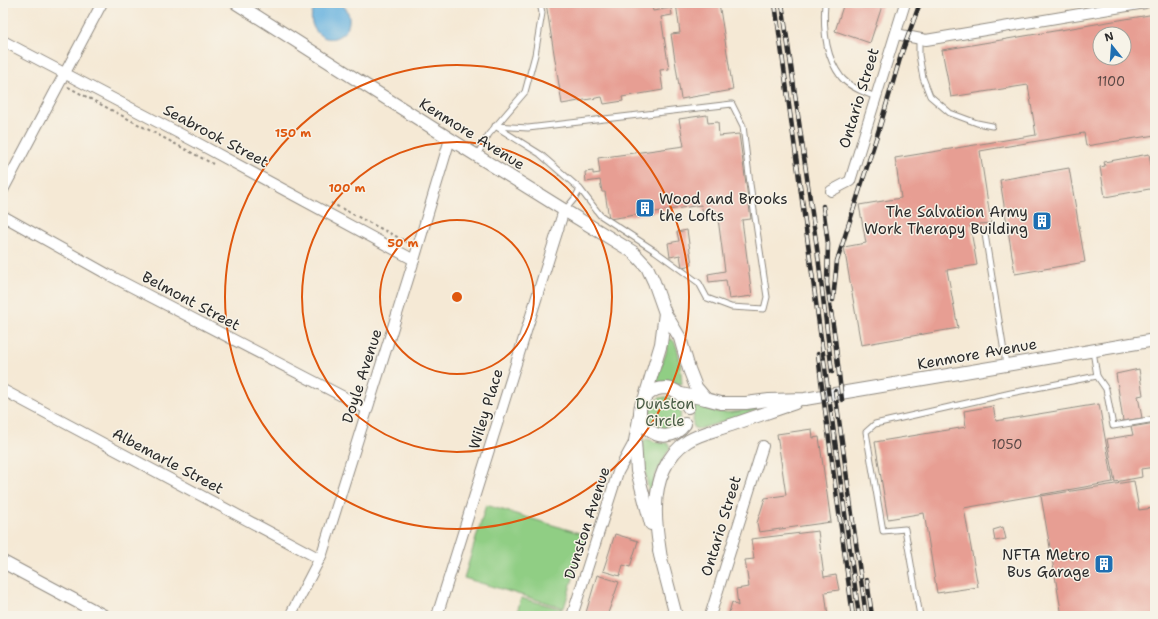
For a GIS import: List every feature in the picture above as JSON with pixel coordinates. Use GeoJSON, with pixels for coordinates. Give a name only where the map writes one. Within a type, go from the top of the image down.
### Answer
{"type":"FeatureCollection","features":[{"type":"Feature","properties":{"kind":"street"},"geometry":{"type":"LineString","coordinates":[[3,190],[102,3]]}},
{"type":"Feature","properties":{"kind":"street","name":"Kenmore Avenue"},"geometry":{"type":"LineString","coordinates":[[236,3],[450,139],[633,252],[647,267],[665,313],[680,338],[689,393],[721,403],[805,399],[1155,340]]}},
{"type":"Feature","properties":{"kind":"street","name":"Ontario Street"},"geometry":{"type":"LineString","coordinates":[[831,191],[850,181],[905,3]]}},
{"type":"Feature","properties":{"kind":"street"},"geometry":{"type":"LineString","coordinates":[[896,34],[926,40],[1144,3]]}},
{"type":"Feature","properties":{"kind":"street","name":"Seabrook Street"},"geometry":{"type":"LineString","coordinates":[[3,41],[414,260]]}},
{"type":"Feature","properties":{"kind":"street","name":"Doyle Avenue"},"geometry":{"type":"LineString","coordinates":[[290,616],[322,554],[414,260],[450,139]]}},
{"type":"Feature","properties":{"kind":"street","name":"Wiley Place"},"geometry":{"type":"LineString","coordinates":[[437,616],[564,210]]}},
{"type":"Feature","properties":{"kind":"street","name":"Belmont Street"},"geometry":{"type":"LineString","coordinates":[[3,216],[107,274],[367,409]]}},
{"type":"Feature","properties":{"kind":"street","name":"Kenmore Avenue"},"geometry":{"type":"LineString","coordinates":[[646,397],[661,344],[665,313]]}},
{"type":"Feature","properties":{"kind":"street"},"geometry":{"type":"LineString","coordinates":[[676,616],[637,471],[635,441],[640,409],[642,402],[651,391],[659,388],[667,388],[689,393],[688,412],[679,448]]}},
{"type":"Feature","properties":{"kind":"street","name":"Albemarle Street"},"geometry":{"type":"LineString","coordinates":[[3,390],[320,559]]}},
{"type":"Feature","properties":{"kind":"street","name":"Kenmore Avenue"},"geometry":{"type":"LineString","coordinates":[[700,435],[805,399]]}},
{"type":"Feature","properties":{"kind":"street"},"geometry":{"type":"LineString","coordinates":[[640,414],[642,422],[646,428],[658,435],[665,436],[683,429],[700,435]]}},
{"type":"Feature","properties":{"kind":"street"},"geometry":{"type":"LineString","coordinates":[[661,559],[656,508],[658,488],[665,467],[672,456],[688,441],[700,435]]}},
{"type":"Feature","properties":{"kind":"street","name":"Dunston Avenue"},"geometry":{"type":"LineString","coordinates":[[572,616],[618,472],[635,441]]}},
{"type":"Feature","properties":{"kind":"street","name":"Ontario Street"},"geometry":{"type":"LineString","coordinates":[[710,616],[763,446]]}},
{"type":"Feature","properties":{"kind":"street"},"geometry":{"type":"LineString","coordinates":[[3,562],[89,612],[104,616]]}},
{"type":"Feature","properties":{"kind":"lane"},"geometry":{"type":"LineString","coordinates":[[477,155],[488,134],[525,92],[535,55],[542,13],[540,3]]}},
{"type":"Feature","properties":{"kind":"lane"},"geometry":{"type":"LineString","coordinates":[[825,3],[825,36],[832,60],[842,78],[859,90],[876,97]]}},
{"type":"Feature","properties":{"kind":"lane"},"geometry":{"type":"LineString","coordinates":[[919,39],[919,55],[923,78],[930,96],[950,113],[977,123],[992,126]]}},
{"type":"Feature","properties":{"kind":"lane"},"geometry":{"type":"LineString","coordinates":[[732,104],[743,126],[767,297],[764,309],[731,307],[707,298],[699,282],[600,215],[580,189],[540,154],[495,126],[528,128],[732,104]]}},
{"type":"Feature","properties":{"kind":"lane"},"geometry":{"type":"LineString","coordinates":[[564,210],[575,198],[580,189]]}},
{"type":"Feature","properties":{"kind":"lane"},"geometry":{"type":"LineString","coordinates":[[985,234],[1006,365]]}},
{"type":"Feature","properties":{"kind":"lane"},"geometry":{"type":"LineString","coordinates":[[1093,351],[1097,376],[1106,389],[1113,426],[1155,420]]}},
{"type":"Feature","properties":{"kind":"lane"},"geometry":{"type":"LineString","coordinates":[[920,616],[905,529],[883,531],[866,432],[876,424],[1011,393],[1097,376]]}},
{"type":"Feature","properties":{"kind":"green space","name":"Dunston Circle"},"geometry":{"type":"Polygon","coordinates":[[[672,339],[677,347],[681,367],[682,384],[658,383],[656,380],[666,353],[668,340],[672,339]]]}},
{"type":"Feature","properties":{"kind":"green space","name":"Dunston Circle"},"geometry":{"type":"Polygon","coordinates":[[[662,397],[668,397],[678,404],[681,413],[680,419],[674,426],[668,429],[662,429],[652,422],[649,416],[649,410],[656,400],[662,397]]]}},
{"type":"Feature","properties":{"kind":"green space","name":"Dunston Circle"},"geometry":{"type":"Polygon","coordinates":[[[699,403],[710,410],[717,412],[738,412],[765,407],[699,429],[694,428],[693,424],[694,404],[699,403]]]}},
{"type":"Feature","properties":{"kind":"green space","name":"Dunston Circle"},"geometry":{"type":"Polygon","coordinates":[[[647,439],[659,443],[668,443],[670,447],[655,476],[650,500],[642,452],[643,441],[647,439]]]}},
{"type":"Feature","properties":{"kind":"green space"},"geometry":{"type":"Polygon","coordinates":[[[486,505],[586,535],[564,608],[464,578],[486,505]]]}},
{"type":"Feature","properties":{"kind":"green space"},"geometry":{"type":"Polygon","coordinates":[[[521,598],[562,609],[560,616],[516,616],[521,598]]]}},
{"type":"Feature","properties":{"kind":"water"},"geometry":{"type":"Polygon","coordinates":[[[321,3],[340,3],[346,9],[349,23],[342,34],[334,38],[327,38],[320,35],[315,30],[312,23],[312,16],[314,9],[321,3]]]}},
{"type":"Feature","properties":{"kind":"building"},"geometry":{"type":"Polygon","coordinates":[[[546,3],[651,3],[653,11],[671,8],[672,15],[661,17],[669,69],[660,70],[663,90],[622,97],[623,101],[604,104],[602,97],[562,104],[546,3]]]}},
{"type":"Feature","properties":{"kind":"building"},"geometry":{"type":"Polygon","coordinates":[[[676,3],[719,3],[733,90],[681,99],[671,34],[680,33],[676,3]]]}},
{"type":"Feature","properties":{"kind":"building"},"geometry":{"type":"Polygon","coordinates":[[[844,3],[883,3],[870,43],[835,31],[844,3]]]}},
{"type":"Feature","properties":{"kind":"building"},"geometry":{"type":"Polygon","coordinates":[[[1155,14],[1155,135],[1086,146],[1084,133],[980,151],[991,223],[970,225],[977,265],[947,270],[958,328],[861,345],[844,247],[866,243],[859,205],[901,198],[895,158],[1036,135],[1028,85],[951,97],[942,50],[1155,14]]]}},
{"type":"Feature","properties":{"kind":"building","name":"Wood and Brooks the Lofts"},"geometry":{"type":"Polygon","coordinates":[[[707,115],[708,123],[718,122],[719,136],[739,134],[751,219],[742,220],[752,296],[729,299],[726,280],[709,282],[708,274],[725,271],[717,211],[703,212],[701,205],[609,219],[605,192],[602,192],[600,180],[586,182],[585,172],[593,171],[593,174],[600,173],[598,158],[684,146],[679,119],[707,115]]]}},
{"type":"Feature","properties":{"kind":"building"},"geometry":{"type":"Polygon","coordinates":[[[1149,154],[1151,165],[1155,165],[1155,171],[1152,172],[1155,188],[1105,197],[1100,167],[1105,166],[1104,162],[1149,154]]]}},
{"type":"Feature","properties":{"kind":"building","name":"The Salvation Army Work Therapy Building"},"geometry":{"type":"Polygon","coordinates":[[[1069,168],[1085,262],[1015,274],[1000,180],[1069,168]]]}},
{"type":"Feature","properties":{"kind":"building"},"geometry":{"type":"Polygon","coordinates":[[[687,230],[692,265],[682,267],[680,255],[670,257],[668,243],[679,241],[677,232],[687,230]]]}},
{"type":"Feature","properties":{"kind":"building"},"geometry":{"type":"Polygon","coordinates":[[[1139,369],[1143,395],[1138,396],[1142,418],[1123,421],[1116,374],[1139,369]]]}},
{"type":"Feature","properties":{"kind":"building"},"geometry":{"type":"Polygon","coordinates":[[[1099,404],[1113,482],[964,508],[978,587],[937,593],[924,513],[888,519],[875,442],[966,427],[964,411],[993,406],[996,421],[1099,404]]]}},
{"type":"Feature","properties":{"kind":"building"},"geometry":{"type":"Polygon","coordinates":[[[1155,423],[1155,467],[1141,469],[1142,477],[1115,482],[1107,439],[1133,435],[1131,427],[1155,423]]]}},
{"type":"Feature","properties":{"kind":"building"},"geometry":{"type":"Polygon","coordinates":[[[812,429],[813,438],[819,437],[831,522],[759,532],[757,523],[765,498],[786,495],[777,434],[812,429]]]}},
{"type":"Feature","properties":{"kind":"building","name":"NFTA Metro Bus Garage"},"geometry":{"type":"Polygon","coordinates":[[[1134,481],[1139,510],[1153,508],[1155,513],[1155,616],[1062,616],[1041,496],[1134,481]]]}},
{"type":"Feature","properties":{"kind":"building"},"geometry":{"type":"Polygon","coordinates":[[[1003,527],[1006,539],[995,541],[993,530],[1003,527]]]}},
{"type":"Feature","properties":{"kind":"building"},"geometry":{"type":"Polygon","coordinates":[[[818,531],[824,577],[836,575],[839,590],[825,592],[828,616],[728,616],[732,602],[738,606],[736,589],[749,587],[745,560],[754,559],[751,539],[818,531]]]}},
{"type":"Feature","properties":{"kind":"building"},"geometry":{"type":"Polygon","coordinates":[[[615,534],[638,541],[630,567],[623,565],[620,576],[603,571],[615,534]]]}},
{"type":"Feature","properties":{"kind":"building"},"geometry":{"type":"Polygon","coordinates":[[[597,575],[619,582],[607,616],[585,616],[597,575]]]}},
{"type":"Feature","properties":{"kind":"railway"},"geometry":{"type":"LineString","coordinates":[[775,3],[859,616]]}},
{"type":"Feature","properties":{"kind":"railway"},"geometry":{"type":"LineString","coordinates":[[782,3],[817,248],[832,372]]}},
{"type":"Feature","properties":{"kind":"railway"},"geometry":{"type":"LineString","coordinates":[[833,300],[837,261],[901,55],[920,3]]}},
{"type":"Feature","properties":{"kind":"railway"},"geometry":{"type":"LineString","coordinates":[[823,206],[828,244],[827,283],[842,400]]}},
{"type":"Feature","properties":{"kind":"railway"},"geometry":{"type":"LineString","coordinates":[[818,354],[853,616]]}},
{"type":"Feature","properties":{"kind":"railway"},"geometry":{"type":"LineString","coordinates":[[835,391],[866,616]]}},
{"type":"Feature","properties":{"kind":"railway"},"geometry":{"type":"LineString","coordinates":[[867,580],[872,616]]}},
{"type":"Feature","properties":{"kind":"place","name":"Wood and Brooks the Lofts"},"geometry":{"type":"Point","coordinates":[645,208]}},
{"type":"Feature","properties":{"kind":"place","name":"The Salvation Army Work Therapy Building"},"geometry":{"type":"Point","coordinates":[1042,221]}},
{"type":"Feature","properties":{"kind":"place","name":"NFTA Metro Bus Garage"},"geometry":{"type":"Point","coordinates":[1104,564]}}]}
